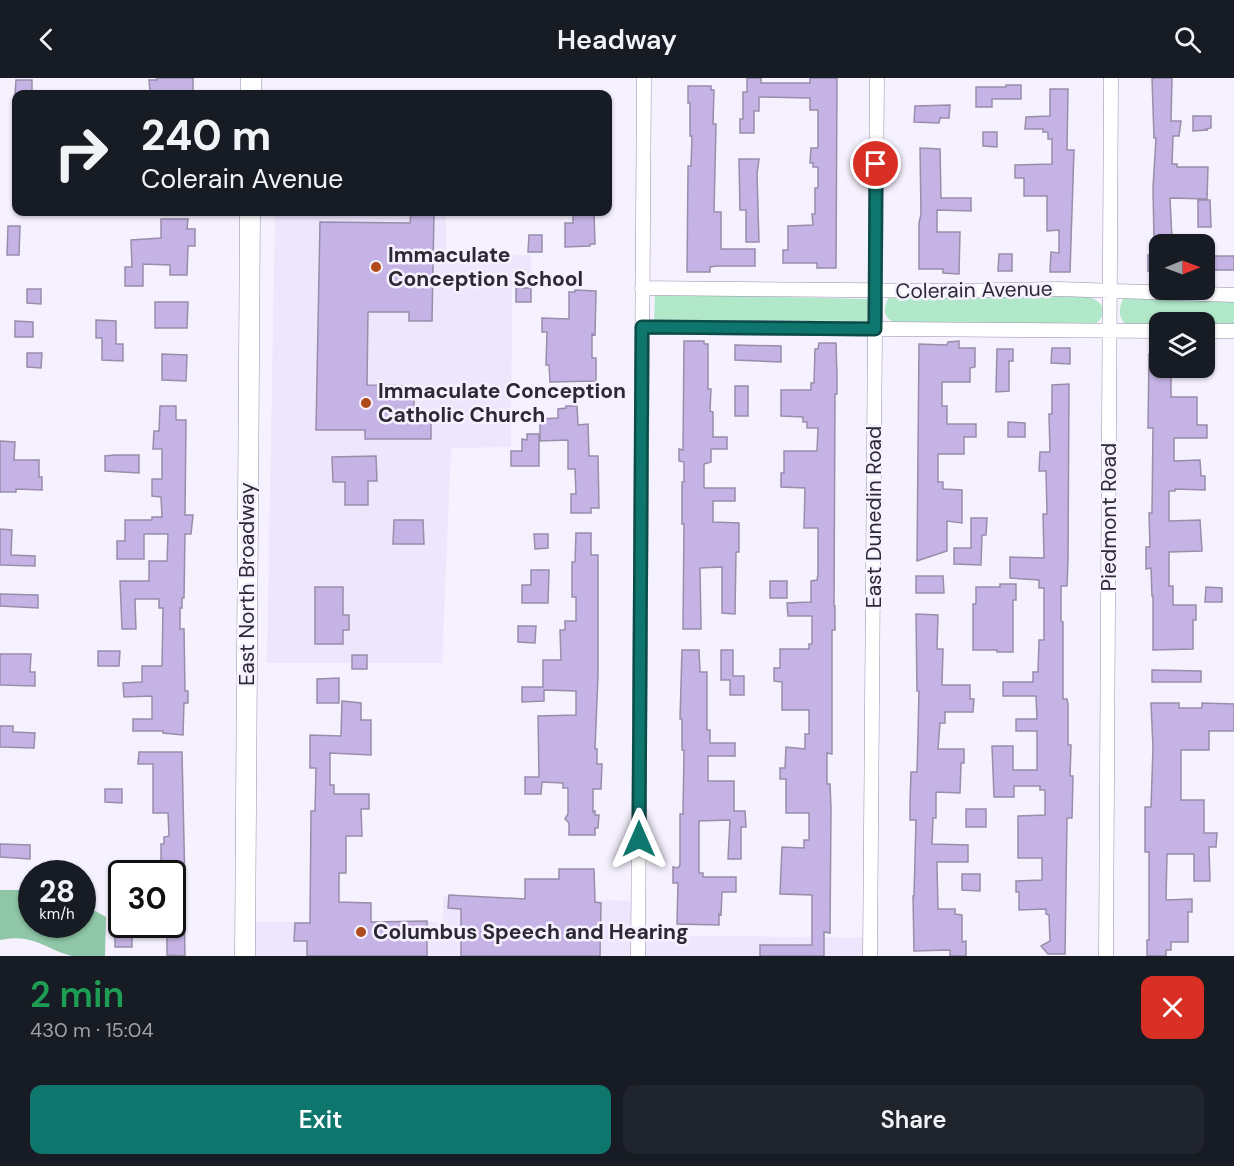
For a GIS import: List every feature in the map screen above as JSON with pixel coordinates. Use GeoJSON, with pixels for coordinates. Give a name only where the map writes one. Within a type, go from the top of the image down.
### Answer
{"type":"FeatureCollection","features":[{"type":"Feature","properties":{"kind":"main road","name":"East North Broadway"},"geometry":{"type":"LineString","coordinates":[[245,956],[250,216]]}},
{"type":"Feature","properties":{"kind":"street"},"geometry":{"type":"LineString","coordinates":[[638,956],[644,78]]}},
{"type":"Feature","properties":{"kind":"street","name":"East Dunedin Road"},"geometry":{"type":"LineString","coordinates":[[870,956],[877,78]]}},
{"type":"Feature","properties":{"kind":"street","name":"Piedmont Road"},"geometry":{"type":"LineString","coordinates":[[1106,956],[1112,78]]}},
{"type":"Feature","properties":{"kind":"street","name":"Colerain Avenue"},"geometry":{"type":"LineString","coordinates":[[642,288],[875,291],[1058,289],[1234,295]]}},
{"type":"Feature","properties":{"kind":"street","name":"Colerain Avenue"},"geometry":{"type":"LineString","coordinates":[[642,327],[1149,331]]}},
{"type":"Feature","properties":{"kind":"street"},"geometry":{"type":"LineString","coordinates":[[1215,331],[1234,332]]}},
{"type":"Feature","properties":{"kind":"shaded area"},"geometry":{"type":"Polygon","coordinates":[[[275,216],[446,216],[446,257],[531,255],[532,285],[512,287],[511,447],[451,448],[442,663],[267,663],[275,216]]]}},
{"type":"Feature","properties":{"kind":"shaded area"},"geometry":{"type":"Polygon","coordinates":[[[444,896],[637,901],[640,935],[870,938],[870,956],[251,956],[251,922],[442,922],[444,896]]]}},
{"type":"Feature","properties":{"kind":"green space"},"geometry":{"type":"Polygon","coordinates":[[[655,294],[868,299],[869,321],[654,320],[655,294]]]}},
{"type":"Feature","properties":{"kind":"green space"},"geometry":{"type":"Polygon","coordinates":[[[1085,296],[1100,304],[1103,312],[1094,325],[897,324],[886,316],[885,306],[889,297],[1085,296]]]}},
{"type":"Feature","properties":{"kind":"green space"},"geometry":{"type":"Polygon","coordinates":[[[1124,297],[1149,297],[1149,300],[1234,298],[1234,327],[1215,327],[1215,312],[1149,312],[1149,326],[1127,326],[1120,313],[1124,297]]]}},
{"type":"Feature","properties":{"kind":"green space"},"geometry":{"type":"Polygon","coordinates":[[[0,890],[18,890],[18,938],[96,938],[96,911],[106,917],[105,956],[72,956],[30,940],[12,938],[0,940],[0,890]]]}},
{"type":"Feature","properties":{"kind":"building"},"geometry":{"type":"Polygon","coordinates":[[[157,78],[193,78],[193,90],[150,90],[149,80],[157,80],[157,78]]]}},
{"type":"Feature","properties":{"kind":"building"},"geometry":{"type":"Polygon","coordinates":[[[747,78],[761,78],[761,83],[810,83],[810,78],[837,78],[836,268],[817,268],[817,263],[783,263],[783,250],[788,250],[788,226],[813,225],[812,214],[815,214],[818,167],[813,167],[813,163],[810,163],[811,148],[818,148],[818,110],[810,110],[810,98],[759,97],[759,111],[754,111],[754,133],[740,133],[740,119],[743,119],[743,92],[747,92],[747,78]]]}},
{"type":"Feature","properties":{"kind":"building"},"geometry":{"type":"Polygon","coordinates":[[[1152,78],[1172,78],[1171,121],[1181,121],[1179,136],[1173,136],[1172,164],[1177,164],[1177,167],[1208,167],[1207,199],[1170,198],[1172,234],[1154,234],[1153,188],[1156,138],[1154,138],[1152,78]]]}},
{"type":"Feature","properties":{"kind":"building"},"geometry":{"type":"Polygon","coordinates":[[[16,80],[32,80],[32,90],[15,90],[16,80]]]}},
{"type":"Feature","properties":{"kind":"building"},"geometry":{"type":"Polygon","coordinates":[[[1006,85],[1021,85],[1021,99],[992,99],[992,107],[976,107],[976,87],[1006,87],[1006,85]]]}},
{"type":"Feature","properties":{"kind":"building"},"geometry":{"type":"Polygon","coordinates":[[[688,86],[711,86],[711,90],[714,90],[713,124],[716,124],[714,212],[721,212],[721,249],[755,249],[755,266],[717,266],[710,267],[710,272],[687,272],[688,166],[691,166],[692,136],[690,136],[688,86]]]}},
{"type":"Feature","properties":{"kind":"building"},"geometry":{"type":"Polygon","coordinates":[[[1050,89],[1068,89],[1067,150],[1074,150],[1070,272],[1050,272],[1051,252],[1059,253],[1059,230],[1047,231],[1047,196],[1024,196],[1024,178],[1015,178],[1015,165],[1052,164],[1052,139],[1048,139],[1048,132],[1043,132],[1043,129],[1025,129],[1026,117],[1050,116],[1050,89]]]}},
{"type":"Feature","properties":{"kind":"building"},"geometry":{"type":"Polygon","coordinates":[[[950,105],[949,118],[940,118],[939,123],[914,122],[915,106],[950,105]]]}},
{"type":"Feature","properties":{"kind":"building"},"geometry":{"type":"Polygon","coordinates":[[[1193,116],[1211,116],[1211,128],[1193,131],[1193,116]]]}},
{"type":"Feature","properties":{"kind":"building"},"geometry":{"type":"Polygon","coordinates":[[[983,132],[997,132],[997,147],[983,146],[983,132]]]}},
{"type":"Feature","properties":{"kind":"building"},"geometry":{"type":"Polygon","coordinates":[[[920,148],[940,149],[941,198],[971,198],[971,211],[937,210],[937,232],[960,232],[959,274],[943,273],[943,269],[919,269],[920,148]]]}},
{"type":"Feature","properties":{"kind":"building"},"geometry":{"type":"Polygon","coordinates":[[[739,159],[759,159],[757,174],[759,242],[746,242],[746,210],[740,210],[739,159]]]}},
{"type":"Feature","properties":{"kind":"building"},"geometry":{"type":"Polygon","coordinates":[[[1198,200],[1210,200],[1211,227],[1198,227],[1198,200]]]}},
{"type":"Feature","properties":{"kind":"building","name":"Immaculate Conception School"},"geometry":{"type":"Polygon","coordinates":[[[411,216],[434,216],[432,321],[409,321],[409,312],[368,312],[367,385],[414,386],[414,421],[431,421],[431,439],[365,439],[365,430],[316,430],[320,222],[410,223],[411,216]]]}},
{"type":"Feature","properties":{"kind":"building"},"geometry":{"type":"Polygon","coordinates":[[[573,216],[594,216],[595,244],[565,247],[565,223],[573,223],[573,216]]]}},
{"type":"Feature","properties":{"kind":"building"},"geometry":{"type":"Polygon","coordinates":[[[161,219],[188,219],[187,229],[195,229],[195,246],[188,246],[187,275],[170,275],[170,265],[143,264],[143,286],[125,286],[125,267],[132,267],[131,240],[161,238],[161,219]]]}},
{"type":"Feature","properties":{"kind":"building"},"geometry":{"type":"Polygon","coordinates":[[[8,226],[20,226],[19,255],[7,255],[8,226]]]}},
{"type":"Feature","properties":{"kind":"building"},"geometry":{"type":"Polygon","coordinates":[[[529,235],[542,235],[542,252],[528,252],[529,235]]]}},
{"type":"Feature","properties":{"kind":"building"},"geometry":{"type":"Polygon","coordinates":[[[999,254],[1012,254],[1012,271],[998,271],[999,254]]]}},
{"type":"Feature","properties":{"kind":"building"},"geometry":{"type":"Polygon","coordinates":[[[1215,256],[1234,256],[1234,270],[1215,270],[1215,256]]]}},
{"type":"Feature","properties":{"kind":"building"},"geometry":{"type":"Polygon","coordinates":[[[516,288],[531,288],[531,302],[516,302],[516,288]]]}},
{"type":"Feature","properties":{"kind":"building"},"geometry":{"type":"Polygon","coordinates":[[[27,289],[41,289],[41,304],[27,303],[27,289]]]}},
{"type":"Feature","properties":{"kind":"building"},"geometry":{"type":"Polygon","coordinates":[[[575,290],[596,291],[592,358],[596,358],[596,381],[550,382],[549,365],[546,365],[547,332],[542,332],[542,318],[569,319],[569,292],[575,292],[575,290]]]}},
{"type":"Feature","properties":{"kind":"building"},"geometry":{"type":"Polygon","coordinates":[[[155,302],[188,302],[187,328],[155,328],[155,302]]]}},
{"type":"Feature","properties":{"kind":"building"},"geometry":{"type":"Polygon","coordinates":[[[96,320],[116,321],[116,344],[123,344],[123,361],[102,360],[102,338],[96,338],[96,320]]]}},
{"type":"Feature","properties":{"kind":"building"},"geometry":{"type":"Polygon","coordinates":[[[15,321],[33,322],[33,337],[15,337],[15,321]]]}},
{"type":"Feature","properties":{"kind":"building"},"geometry":{"type":"Polygon","coordinates":[[[684,341],[704,341],[704,344],[708,344],[708,389],[711,389],[710,411],[713,412],[713,437],[727,437],[727,449],[711,449],[711,462],[704,464],[704,488],[735,488],[735,501],[713,501],[713,522],[739,523],[735,614],[722,613],[722,567],[700,568],[701,629],[683,629],[682,482],[684,482],[684,462],[679,461],[679,449],[683,450],[684,341]]]}},
{"type":"Feature","properties":{"kind":"building"},"geometry":{"type":"Polygon","coordinates":[[[959,341],[959,348],[975,348],[975,367],[970,368],[970,382],[942,382],[942,406],[947,406],[947,424],[976,424],[976,437],[964,437],[964,454],[938,454],[938,482],[943,482],[943,489],[962,490],[962,523],[947,521],[947,551],[917,561],[919,344],[947,345],[948,342],[959,341]]]}},
{"type":"Feature","properties":{"kind":"building"},"geometry":{"type":"Polygon","coordinates":[[[819,343],[836,343],[837,377],[832,754],[827,753],[827,784],[830,784],[831,808],[830,933],[824,932],[824,956],[760,956],[760,945],[812,945],[812,895],[780,894],[782,847],[804,848],[804,840],[809,840],[809,813],[786,813],[786,779],[780,779],[780,768],[785,768],[786,747],[805,749],[805,734],[809,734],[809,710],[782,710],[782,682],[774,681],[774,668],[780,668],[780,649],[809,649],[809,644],[812,644],[812,616],[788,616],[787,603],[811,602],[811,581],[817,580],[818,574],[818,528],[804,528],[805,488],[781,487],[781,473],[784,473],[784,451],[817,451],[818,428],[807,428],[807,422],[803,422],[803,417],[781,416],[781,390],[811,390],[811,383],[814,383],[815,349],[818,349],[819,343]]]}},
{"type":"Feature","properties":{"kind":"building"},"geometry":{"type":"Polygon","coordinates":[[[735,345],[781,346],[781,362],[735,360],[735,345]]]}},
{"type":"Feature","properties":{"kind":"building"},"geometry":{"type":"Polygon","coordinates":[[[1052,348],[1070,348],[1070,364],[1051,363],[1052,348]]]}},
{"type":"Feature","properties":{"kind":"building"},"geometry":{"type":"Polygon","coordinates":[[[997,349],[1013,349],[1013,361],[1009,361],[1009,391],[996,392],[997,349]]]}},
{"type":"Feature","properties":{"kind":"building"},"geometry":{"type":"Polygon","coordinates":[[[27,353],[42,353],[41,368],[27,367],[27,353]]]}},
{"type":"Feature","properties":{"kind":"building"},"geometry":{"type":"Polygon","coordinates":[[[162,354],[187,355],[186,381],[162,380],[162,354]]]}},
{"type":"Feature","properties":{"kind":"building"},"geometry":{"type":"Polygon","coordinates":[[[1149,354],[1149,378],[1171,378],[1171,397],[1197,397],[1197,425],[1207,425],[1207,438],[1174,438],[1174,461],[1200,460],[1201,476],[1205,476],[1205,490],[1175,489],[1175,491],[1169,491],[1169,521],[1200,520],[1202,551],[1169,552],[1169,586],[1173,586],[1173,605],[1196,605],[1196,620],[1193,620],[1193,649],[1153,650],[1151,568],[1146,569],[1146,547],[1150,547],[1149,513],[1152,513],[1153,428],[1148,428],[1149,354]]]}},
{"type":"Feature","properties":{"kind":"building"},"geometry":{"type":"Polygon","coordinates":[[[1069,384],[1068,560],[1067,586],[1061,586],[1061,621],[1063,622],[1063,699],[1067,699],[1068,704],[1068,745],[1071,745],[1070,776],[1073,776],[1072,818],[1067,818],[1065,954],[1048,954],[1041,946],[1050,941],[1049,915],[1046,914],[1046,909],[1019,910],[1019,892],[1016,892],[1016,881],[1042,880],[1042,858],[1018,858],[1018,816],[1045,815],[1045,790],[1040,790],[1040,786],[1014,786],[1014,797],[994,797],[992,746],[1013,746],[1013,770],[1037,770],[1037,731],[1016,731],[1016,719],[1037,719],[1036,696],[1003,696],[1003,682],[1033,682],[1033,672],[1038,672],[1039,640],[1044,640],[1044,588],[1039,588],[1039,580],[1010,578],[1010,557],[1044,558],[1043,514],[1047,514],[1046,471],[1039,471],[1040,452],[1050,452],[1049,414],[1052,414],[1052,385],[1069,384]]]}},
{"type":"Feature","properties":{"kind":"building"},"geometry":{"type":"Polygon","coordinates":[[[735,386],[748,386],[748,416],[735,416],[735,386]]]}},
{"type":"Feature","properties":{"kind":"building"},"geometry":{"type":"Polygon","coordinates":[[[160,406],[176,406],[176,420],[186,420],[185,515],[193,515],[191,534],[185,534],[184,598],[182,598],[182,608],[180,608],[180,629],[184,629],[185,691],[188,691],[188,703],[184,703],[183,735],[163,733],[163,731],[133,731],[133,719],[152,719],[152,696],[124,697],[123,683],[142,682],[142,666],[162,666],[163,608],[159,608],[159,599],[135,599],[136,629],[122,629],[120,581],[149,581],[149,561],[167,561],[168,534],[144,534],[144,559],[117,559],[117,541],[125,541],[125,520],[152,520],[152,517],[162,517],[161,497],[152,496],[152,479],[162,479],[162,449],[153,449],[154,431],[159,431],[160,406]]]}},
{"type":"Feature","properties":{"kind":"building"},"geometry":{"type":"Polygon","coordinates":[[[566,406],[577,406],[578,425],[588,424],[589,456],[598,456],[599,508],[591,508],[591,513],[571,513],[571,494],[576,494],[575,469],[568,469],[568,440],[540,441],[540,419],[558,418],[558,409],[566,408],[566,406]]]}},
{"type":"Feature","properties":{"kind":"building"},"geometry":{"type":"Polygon","coordinates":[[[1008,422],[1025,423],[1025,437],[1008,437],[1008,422]]]}},
{"type":"Feature","properties":{"kind":"building"},"geometry":{"type":"Polygon","coordinates":[[[527,434],[539,434],[539,466],[511,466],[511,451],[522,451],[522,439],[527,440],[527,434]]]}},
{"type":"Feature","properties":{"kind":"building"},"geometry":{"type":"Polygon","coordinates":[[[0,441],[15,442],[14,460],[39,460],[42,490],[16,489],[16,492],[0,492],[0,441]]]}},
{"type":"Feature","properties":{"kind":"building"},"geometry":{"type":"Polygon","coordinates":[[[139,455],[139,473],[105,471],[105,456],[139,455]]]}},
{"type":"Feature","properties":{"kind":"building"},"geometry":{"type":"Polygon","coordinates":[[[376,456],[377,481],[368,481],[368,505],[345,505],[345,482],[333,482],[332,457],[376,456]]]}},
{"type":"Feature","properties":{"kind":"building"},"geometry":{"type":"Polygon","coordinates":[[[971,518],[987,518],[986,535],[982,535],[981,565],[954,564],[954,548],[971,548],[971,518]]]}},
{"type":"Feature","properties":{"kind":"building"},"geometry":{"type":"Polygon","coordinates":[[[394,520],[423,520],[424,544],[393,544],[394,520]]]}},
{"type":"Feature","properties":{"kind":"building"},"geometry":{"type":"Polygon","coordinates":[[[0,529],[12,530],[11,555],[35,556],[35,566],[0,565],[0,529]]]}},
{"type":"Feature","properties":{"kind":"building"},"geometry":{"type":"Polygon","coordinates":[[[576,533],[591,533],[591,555],[598,555],[598,676],[595,749],[597,749],[597,764],[602,764],[601,789],[593,789],[593,812],[599,815],[595,835],[569,835],[569,823],[565,819],[568,814],[568,788],[563,788],[563,783],[542,782],[541,794],[525,794],[525,777],[539,777],[538,716],[576,715],[576,691],[544,690],[544,701],[522,702],[522,687],[543,687],[543,660],[561,660],[560,630],[565,630],[565,621],[576,621],[576,597],[572,597],[572,562],[575,562],[576,533]]]}},
{"type":"Feature","properties":{"kind":"building"},"geometry":{"type":"Polygon","coordinates":[[[534,534],[548,534],[548,548],[535,549],[534,534]]]}},
{"type":"Feature","properties":{"kind":"building"},"geometry":{"type":"Polygon","coordinates":[[[531,570],[549,570],[548,603],[522,603],[522,585],[531,585],[531,570]]]}},
{"type":"Feature","properties":{"kind":"building"},"geometry":{"type":"Polygon","coordinates":[[[916,576],[943,576],[944,593],[916,593],[916,576]]]}},
{"type":"Feature","properties":{"kind":"building"},"geometry":{"type":"Polygon","coordinates":[[[770,581],[787,581],[787,598],[770,598],[770,581]]]}},
{"type":"Feature","properties":{"kind":"building"},"geometry":{"type":"Polygon","coordinates":[[[1000,584],[1016,584],[1016,600],[1013,600],[1013,652],[973,650],[973,604],[976,604],[976,587],[1000,587],[1000,584]]]}},
{"type":"Feature","properties":{"kind":"building"},"geometry":{"type":"Polygon","coordinates":[[[315,587],[343,587],[343,615],[349,615],[349,630],[343,630],[343,644],[315,644],[315,587]]]}},
{"type":"Feature","properties":{"kind":"building"},"geometry":{"type":"Polygon","coordinates":[[[1206,587],[1222,588],[1222,602],[1205,602],[1206,587]]]}},
{"type":"Feature","properties":{"kind":"building"},"geometry":{"type":"Polygon","coordinates":[[[0,594],[38,595],[38,608],[0,606],[0,594]]]}},
{"type":"Feature","properties":{"kind":"building"},"geometry":{"type":"Polygon","coordinates":[[[916,614],[938,615],[937,649],[943,649],[942,685],[970,685],[970,699],[974,699],[973,712],[945,712],[945,723],[940,723],[938,749],[964,749],[964,763],[961,763],[960,793],[936,792],[936,818],[933,818],[932,844],[968,845],[968,862],[937,862],[938,909],[955,909],[955,914],[962,915],[962,942],[966,941],[966,956],[950,956],[950,950],[914,951],[913,896],[916,820],[910,820],[910,803],[911,772],[917,772],[919,691],[917,691],[916,614]]]}},
{"type":"Feature","properties":{"kind":"building"},"geometry":{"type":"Polygon","coordinates":[[[518,626],[536,626],[535,643],[518,642],[518,626]]]}},
{"type":"Feature","properties":{"kind":"building"},"geometry":{"type":"Polygon","coordinates":[[[682,650],[699,650],[700,672],[707,672],[707,730],[710,730],[710,743],[735,743],[735,756],[708,756],[708,781],[734,781],[734,811],[745,811],[746,827],[741,827],[741,859],[728,859],[730,820],[699,821],[699,873],[703,873],[703,877],[736,877],[736,892],[722,892],[719,925],[677,924],[678,883],[673,883],[673,867],[678,868],[680,865],[680,814],[683,814],[684,750],[682,750],[682,719],[680,719],[682,650]]]}},
{"type":"Feature","properties":{"kind":"building"},"geometry":{"type":"Polygon","coordinates":[[[721,650],[733,650],[733,676],[744,676],[744,695],[730,695],[730,680],[721,680],[721,650]]]}},
{"type":"Feature","properties":{"kind":"building"},"geometry":{"type":"Polygon","coordinates":[[[98,651],[120,651],[119,666],[98,666],[98,651]]]}},
{"type":"Feature","properties":{"kind":"building"},"geometry":{"type":"Polygon","coordinates":[[[0,654],[31,654],[30,672],[35,672],[35,686],[0,685],[0,654]]]}},
{"type":"Feature","properties":{"kind":"building"},"geometry":{"type":"Polygon","coordinates":[[[352,655],[367,655],[367,669],[352,669],[352,655]]]}},
{"type":"Feature","properties":{"kind":"building"},"geometry":{"type":"Polygon","coordinates":[[[1152,670],[1201,671],[1201,682],[1152,682],[1152,670]]]}},
{"type":"Feature","properties":{"kind":"building"},"geometry":{"type":"Polygon","coordinates":[[[339,678],[339,703],[317,703],[317,679],[339,678]]]}},
{"type":"Feature","properties":{"kind":"building"},"geometry":{"type":"Polygon","coordinates":[[[342,701],[361,703],[361,720],[371,720],[371,755],[330,753],[330,785],[334,785],[334,794],[369,794],[369,809],[361,809],[362,836],[346,836],[346,873],[339,873],[339,902],[371,903],[371,922],[427,921],[427,956],[307,956],[307,941],[294,941],[295,923],[310,923],[311,811],[315,811],[316,768],[310,768],[310,735],[341,736],[342,701]]]}},
{"type":"Feature","properties":{"kind":"building"},"geometry":{"type":"Polygon","coordinates":[[[1151,703],[1179,703],[1179,708],[1202,708],[1202,703],[1234,704],[1234,731],[1209,731],[1209,750],[1181,750],[1181,800],[1204,800],[1204,833],[1217,833],[1216,847],[1209,847],[1210,881],[1194,881],[1194,854],[1167,854],[1166,900],[1192,899],[1192,912],[1188,912],[1188,942],[1171,942],[1171,950],[1166,950],[1166,956],[1147,956],[1149,852],[1145,852],[1145,807],[1151,807],[1153,748],[1151,703]]]}},
{"type":"Feature","properties":{"kind":"building"},"geometry":{"type":"Polygon","coordinates":[[[0,726],[13,726],[13,732],[35,733],[34,748],[0,747],[0,726]]]}},
{"type":"Feature","properties":{"kind":"building"},"geometry":{"type":"Polygon","coordinates":[[[139,752],[182,752],[184,860],[161,860],[161,844],[164,844],[164,837],[169,836],[168,813],[153,813],[153,764],[138,764],[139,752]]]}},
{"type":"Feature","properties":{"kind":"building"},"geometry":{"type":"Polygon","coordinates":[[[105,789],[122,789],[122,803],[105,802],[105,789]]]}},
{"type":"Feature","properties":{"kind":"building"},"geometry":{"type":"Polygon","coordinates":[[[966,809],[986,809],[986,827],[966,827],[966,809]]]}},
{"type":"Feature","properties":{"kind":"building"},"geometry":{"type":"Polygon","coordinates":[[[0,844],[30,845],[30,859],[0,857],[0,844]]]}},
{"type":"Feature","properties":{"kind":"building"},"geometry":{"type":"Polygon","coordinates":[[[559,869],[594,869],[595,902],[601,903],[600,956],[461,956],[461,909],[448,908],[449,895],[525,899],[525,879],[559,879],[559,869]]]}},
{"type":"Feature","properties":{"kind":"building"},"geometry":{"type":"Polygon","coordinates":[[[962,874],[980,874],[980,891],[962,890],[962,874]]]}},
{"type":"Feature","properties":{"kind":"building"},"geometry":{"type":"Polygon","coordinates":[[[115,938],[132,938],[132,947],[115,947],[115,938]]]}},
{"type":"Feature","properties":{"kind":"building"},"geometry":{"type":"Polygon","coordinates":[[[167,938],[185,938],[185,956],[167,955],[167,938]]]}},
{"type":"Feature","properties":{"kind":"place","name":"Immaculate Conception School"},"geometry":{"type":"Point","coordinates":[376,267]}},
{"type":"Feature","properties":{"kind":"place","name":"Immaculate Conception Catholic Church"},"geometry":{"type":"Point","coordinates":[366,403]}},
{"type":"Feature","properties":{"kind":"place","name":"Columbus Speech and Hearing"},"geometry":{"type":"Point","coordinates":[361,932]}},
{"type":"Feature","properties":{"kind":"route"},"geometry":{"type":"LineString","coordinates":[[639,839],[642,327],[875,329],[876,164]]}}]}
